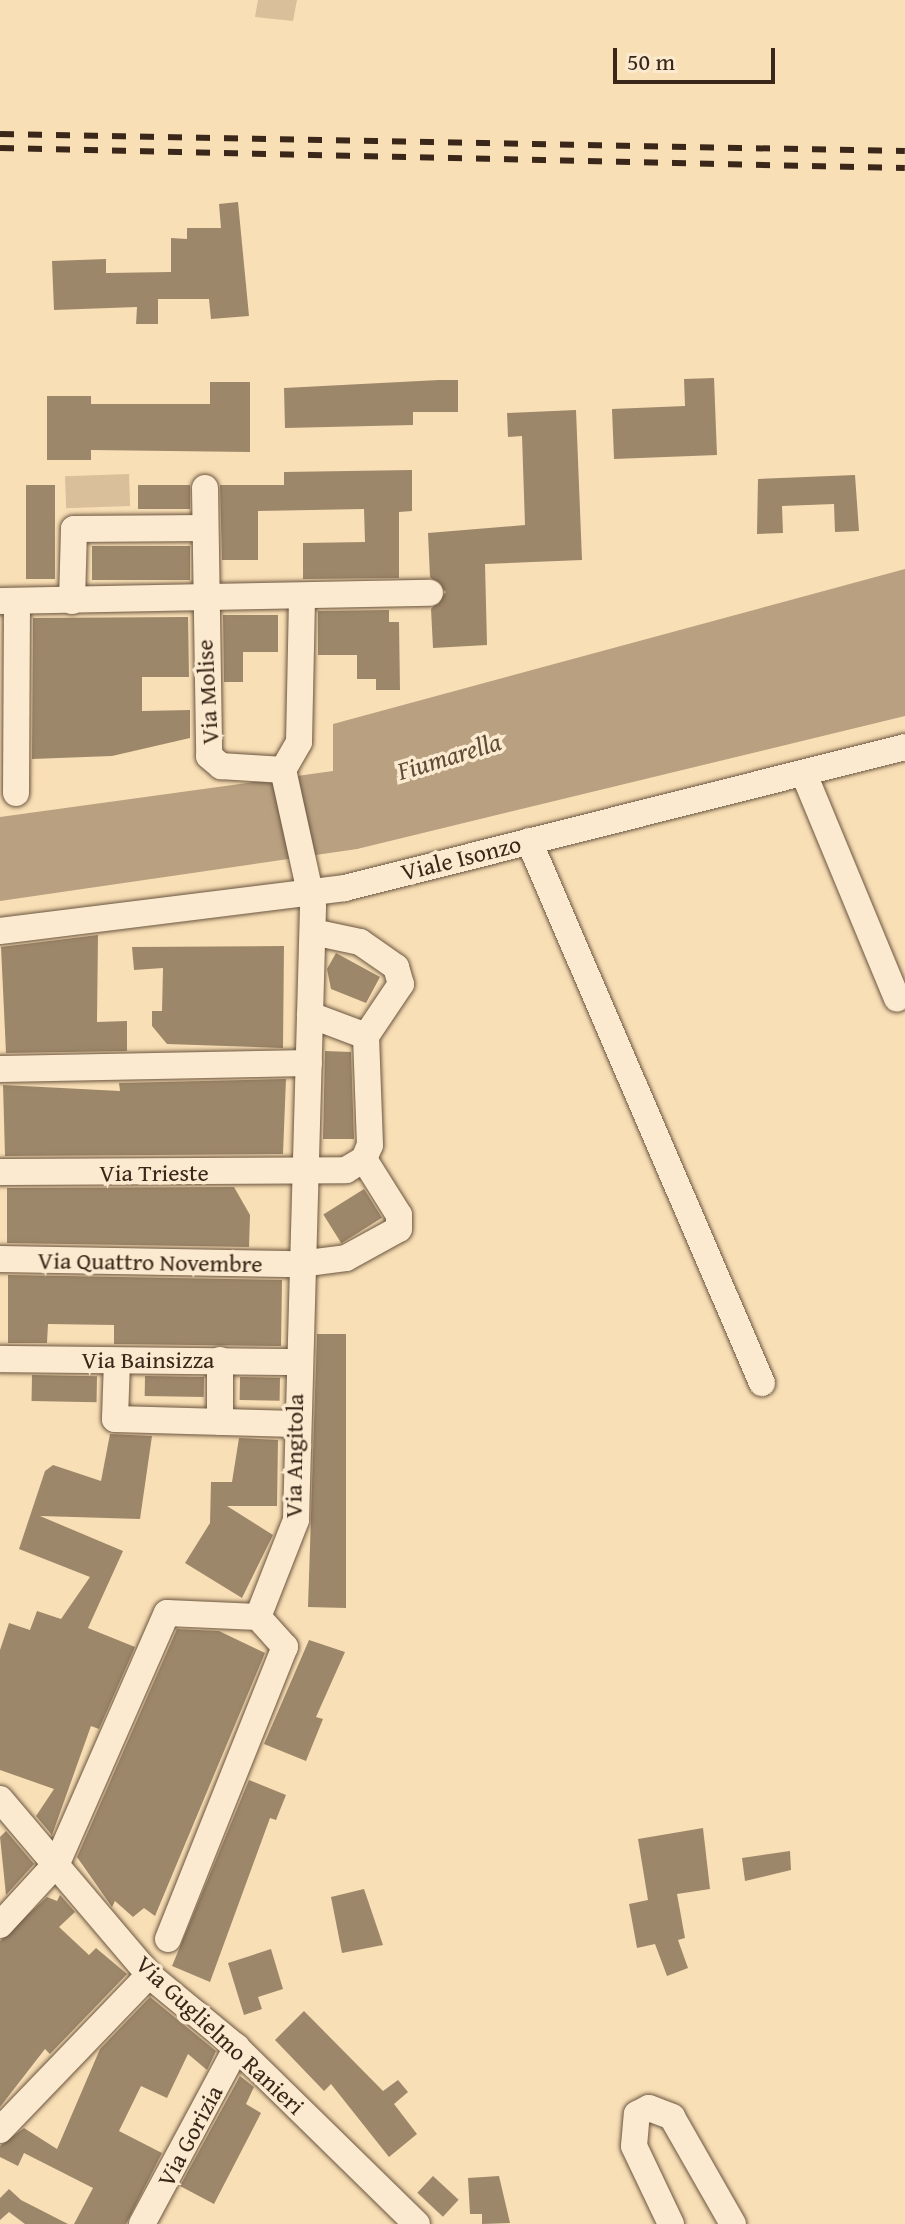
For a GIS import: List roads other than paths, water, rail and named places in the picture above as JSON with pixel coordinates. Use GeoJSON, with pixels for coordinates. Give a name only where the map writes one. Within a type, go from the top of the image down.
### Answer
{"type":"FeatureCollection","features":[{"type":"Feature","properties":{"kind":"street","name":"Via Molise"},"geometry":{"type":"LineString","coordinates":[[205,488],[204,599],[209,756],[221,766],[283,770]]}},
{"type":"Feature","properties":{"kind":"street"},"geometry":{"type":"LineString","coordinates":[[72,601],[74,529],[205,528]]}},
{"type":"Feature","properties":{"kind":"street"},"geometry":{"type":"LineString","coordinates":[[16,793],[8,601],[204,599],[267,589],[302,598],[430,593]]}},
{"type":"Feature","properties":{"kind":"street"},"geometry":{"type":"LineString","coordinates":[[302,598],[299,742],[283,770],[298,866],[312,893]]}},
{"type":"Feature","properties":{"kind":"street","name":"Viale Isonzo"},"geometry":{"type":"LineString","coordinates":[[5,930],[312,893],[905,747]]}},
{"type":"Feature","properties":{"kind":"street"},"geometry":{"type":"LineString","coordinates":[[804,774],[897,998]]}},
{"type":"Feature","properties":{"kind":"street"},"geometry":{"type":"LineString","coordinates":[[529,841],[762,1383]]}},
{"type":"Feature","properties":{"kind":"street","name":"Via Angitola"},"geometry":{"type":"LineString","coordinates":[[258,1617],[296,1520],[296,1362],[308,1174],[312,893]]}},
{"type":"Feature","properties":{"kind":"street"},"geometry":{"type":"LineString","coordinates":[[313,932],[360,942],[396,967],[401,984],[366,1036],[364,1159]]}},
{"type":"Feature","properties":{"kind":"street"},"geometry":{"type":"LineString","coordinates":[[310,1015],[366,1036]]}},
{"type":"Feature","properties":{"kind":"street"},"geometry":{"type":"LineString","coordinates":[[0,1069],[309,1063]]}},
{"type":"Feature","properties":{"kind":"street","name":"Via Trieste"},"geometry":{"type":"LineString","coordinates":[[0,1172],[308,1174],[346,1170],[364,1159]]}},
{"type":"Feature","properties":{"kind":"street","name":"Via Quattro Novembre"},"geometry":{"type":"LineString","coordinates":[[0,1259],[300,1264],[346,1258],[399,1229],[399,1215],[364,1159]]}},
{"type":"Feature","properties":{"kind":"street","name":"Via Bainsizza"},"geometry":{"type":"LineString","coordinates":[[0,1359],[296,1362]]}},
{"type":"Feature","properties":{"kind":"street"},"geometry":{"type":"LineString","coordinates":[[220,1360],[220,1422]]}},
{"type":"Feature","properties":{"kind":"street"},"geometry":{"type":"LineString","coordinates":[[117,1361],[115,1419],[296,1424]]}},
{"type":"Feature","properties":{"kind":"street"},"geometry":{"type":"LineString","coordinates":[[0,1925],[57,1863],[167,1613],[258,1617],[285,1647],[168,1939]]}},
{"type":"Feature","properties":{"kind":"street","name":"Via Guglielmo Ranieri"},"geometry":{"type":"LineString","coordinates":[[0,1799],[149,1975],[237,2047],[417,2224]]}},
{"type":"Feature","properties":{"kind":"street"},"geometry":{"type":"LineString","coordinates":[[0,2130],[149,1975]]}},
{"type":"Feature","properties":{"kind":"street","name":"Via Gorizia"},"geometry":{"type":"LineString","coordinates":[[142,2224],[237,2047]]}},
{"type":"Feature","properties":{"kind":"street"},"geometry":{"type":"LineString","coordinates":[[671,2224],[634,2146],[637,2114],[649,2108],[672,2117],[733,2224]]}},
{"type":"Feature","properties":{"kind":"water","name":"Fiumarella"},"geometry":{"type":"Polygon","coordinates":[[[905,569],[905,716],[357,849],[0,901],[0,817],[333,771],[333,724],[905,569]]]}},
{"type":"Feature","properties":{"kind":"railway"},"geometry":{"type":"LineString","coordinates":[[0,134],[905,151]]}},
{"type":"Feature","properties":{"kind":"railway"},"geometry":{"type":"LineString","coordinates":[[0,148],[905,168]]}}]}
